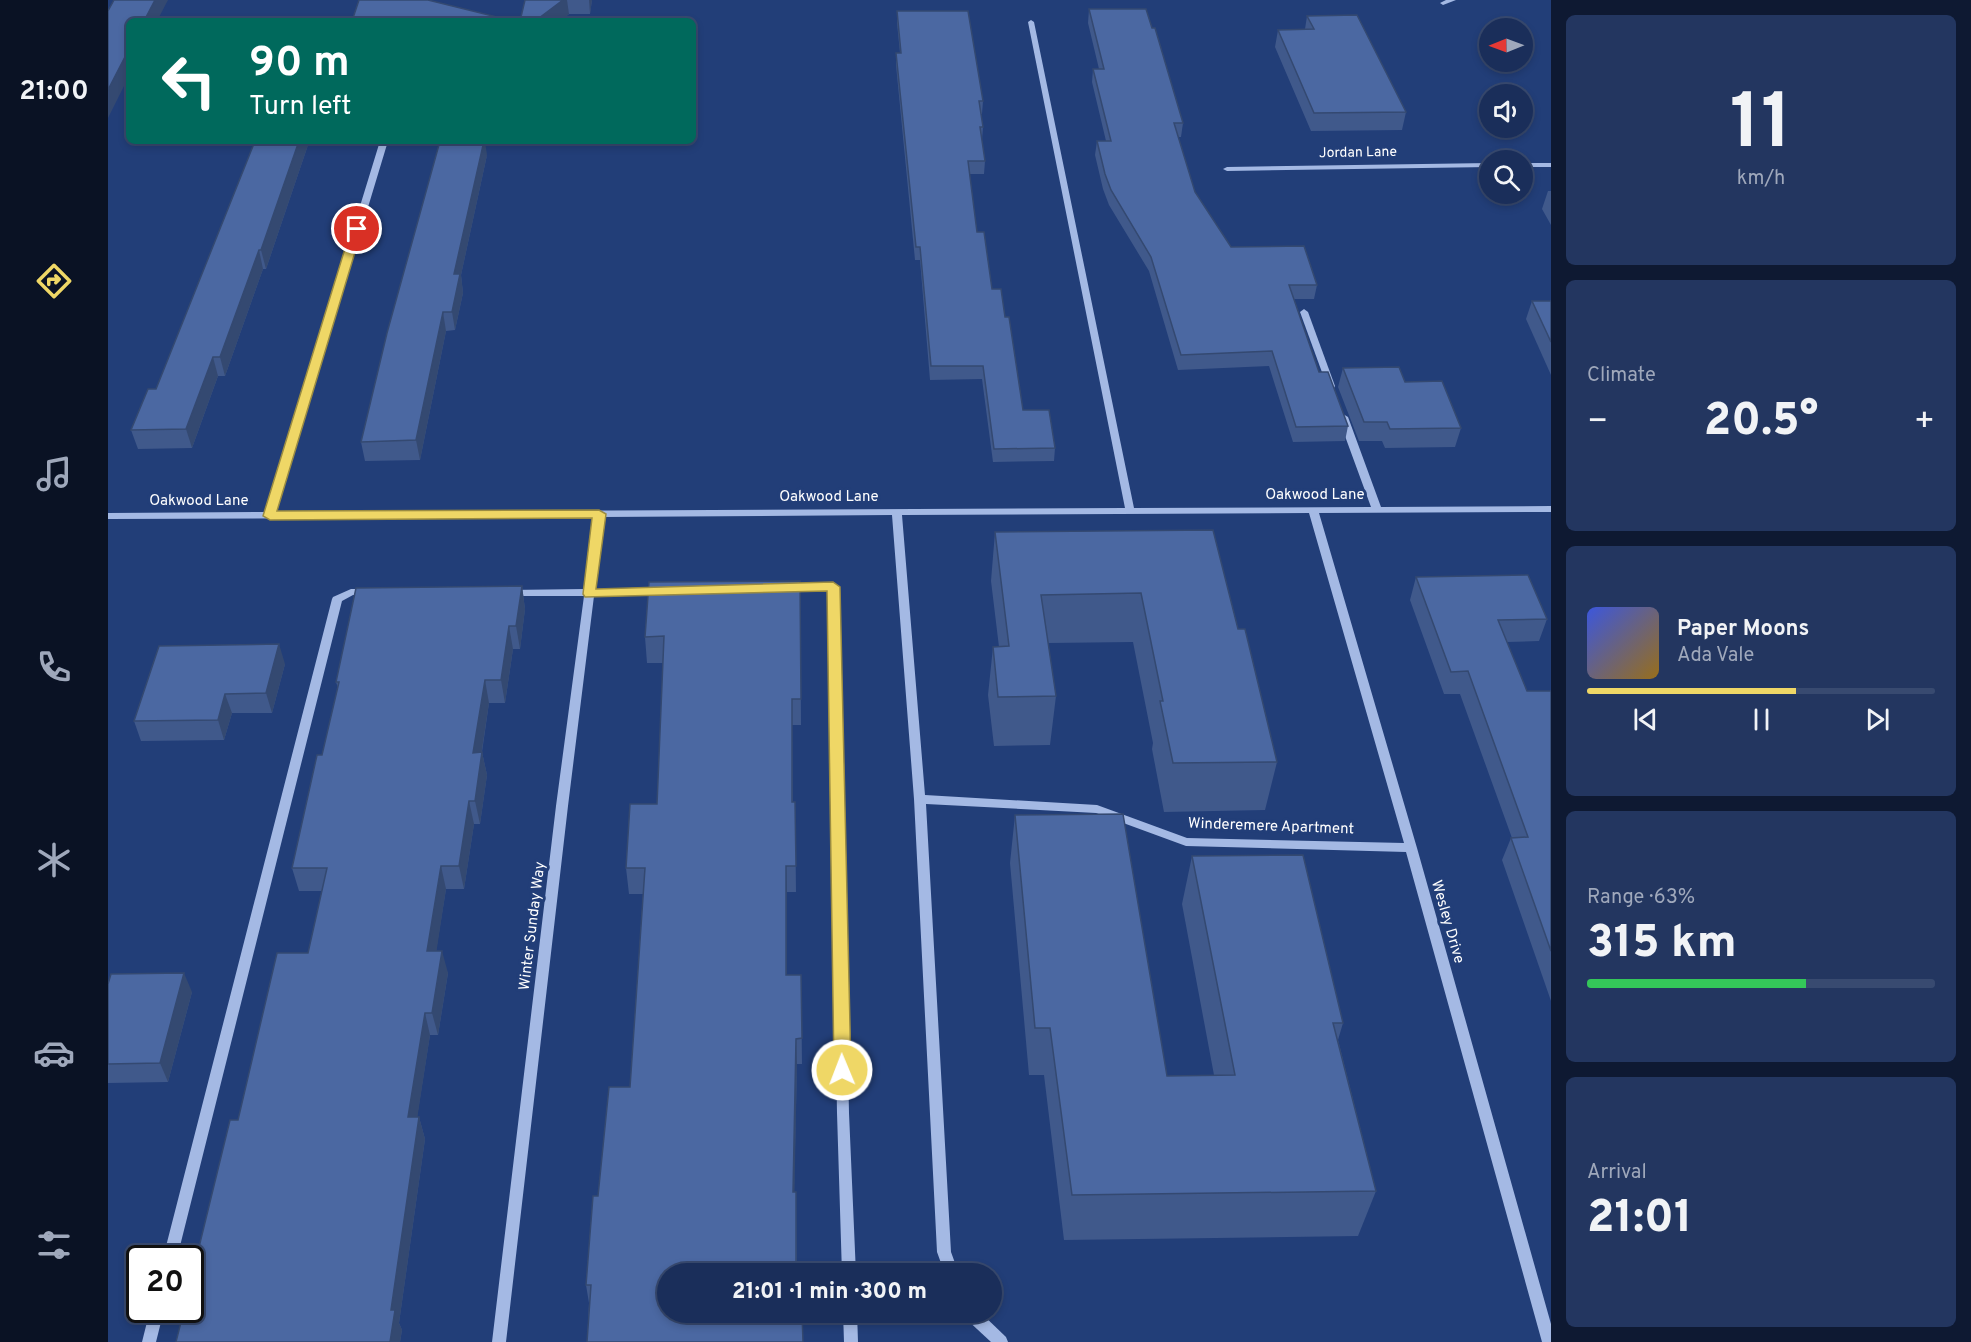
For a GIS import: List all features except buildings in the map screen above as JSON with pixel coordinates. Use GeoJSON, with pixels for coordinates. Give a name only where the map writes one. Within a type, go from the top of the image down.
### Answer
{"type":"FeatureCollection","features":[{"type":"Feature","properties":{"kind":"street"},"geometry":{"type":"LineString","coordinates":[[1443,3],[1453,0]]}},
{"type":"Feature","properties":{"kind":"street"},"geometry":{"type":"LineString","coordinates":[[1031,22],[1130,511]]}},
{"type":"Feature","properties":{"kind":"street"},"geometry":{"type":"LineString","coordinates":[[270,516],[383,144]]}},
{"type":"Feature","properties":{"kind":"street","name":"Jordan Lane"},"geometry":{"type":"LineString","coordinates":[[1227,169],[1479,165]]}},
{"type":"Feature","properties":{"kind":"street"},"geometry":{"type":"LineString","coordinates":[[1533,165],[1551,165]]}},
{"type":"Feature","properties":{"kind":"street"},"geometry":{"type":"LineString","coordinates":[[1304,312],[1336,400]]}},
{"type":"Feature","properties":{"kind":"street"},"geometry":{"type":"LineString","coordinates":[[1341,411],[1377,510]]}},
{"type":"Feature","properties":{"kind":"street","name":"Oakwood Lane"},"geometry":{"type":"LineString","coordinates":[[108,516],[1551,509]]}},
{"type":"Feature","properties":{"kind":"street","name":"Wesley Drive"},"geometry":{"type":"LineString","coordinates":[[1313,510],[1411,848],[1549,1342]]}},
{"type":"Feature","properties":{"kind":"street"},"geometry":{"type":"LineString","coordinates":[[897,512],[920,799],[944,1252],[948,1263]]}},
{"type":"Feature","properties":{"kind":"street","name":"Winter Sunday Way"},"geometry":{"type":"LineString","coordinates":[[499,1342],[599,514]]}},
{"type":"Feature","properties":{"kind":"street"},"geometry":{"type":"LineString","coordinates":[[775,588],[833,587],[849,1263]]}},
{"type":"Feature","properties":{"kind":"street"},"geometry":{"type":"LineString","coordinates":[[494,593],[589,594],[670,591]]}},
{"type":"Feature","properties":{"kind":"street"},"geometry":{"type":"LineString","coordinates":[[173,1245],[337,599],[351,592],[375,592]]}},
{"type":"Feature","properties":{"kind":"street","name":"Winderemere Apartment"},"geometry":{"type":"LineString","coordinates":[[920,799],[1097,809],[1186,842],[1411,848]]}},
{"type":"Feature","properties":{"kind":"street"},"geometry":{"type":"LineString","coordinates":[[149,1342],[154,1323]]}},
{"type":"Feature","properties":{"kind":"street"},"geometry":{"type":"LineString","coordinates":[[850,1323],[851,1342]]}},
{"type":"Feature","properties":{"kind":"street"},"geometry":{"type":"LineString","coordinates":[[981,1323],[1001,1342]]}},
{"type":"Feature","properties":{"kind":"route"},"geometry":{"type":"LineString","coordinates":[[357,229],[270,516],[599,514],[589,594],[833,587],[842,1070]]}}]}
